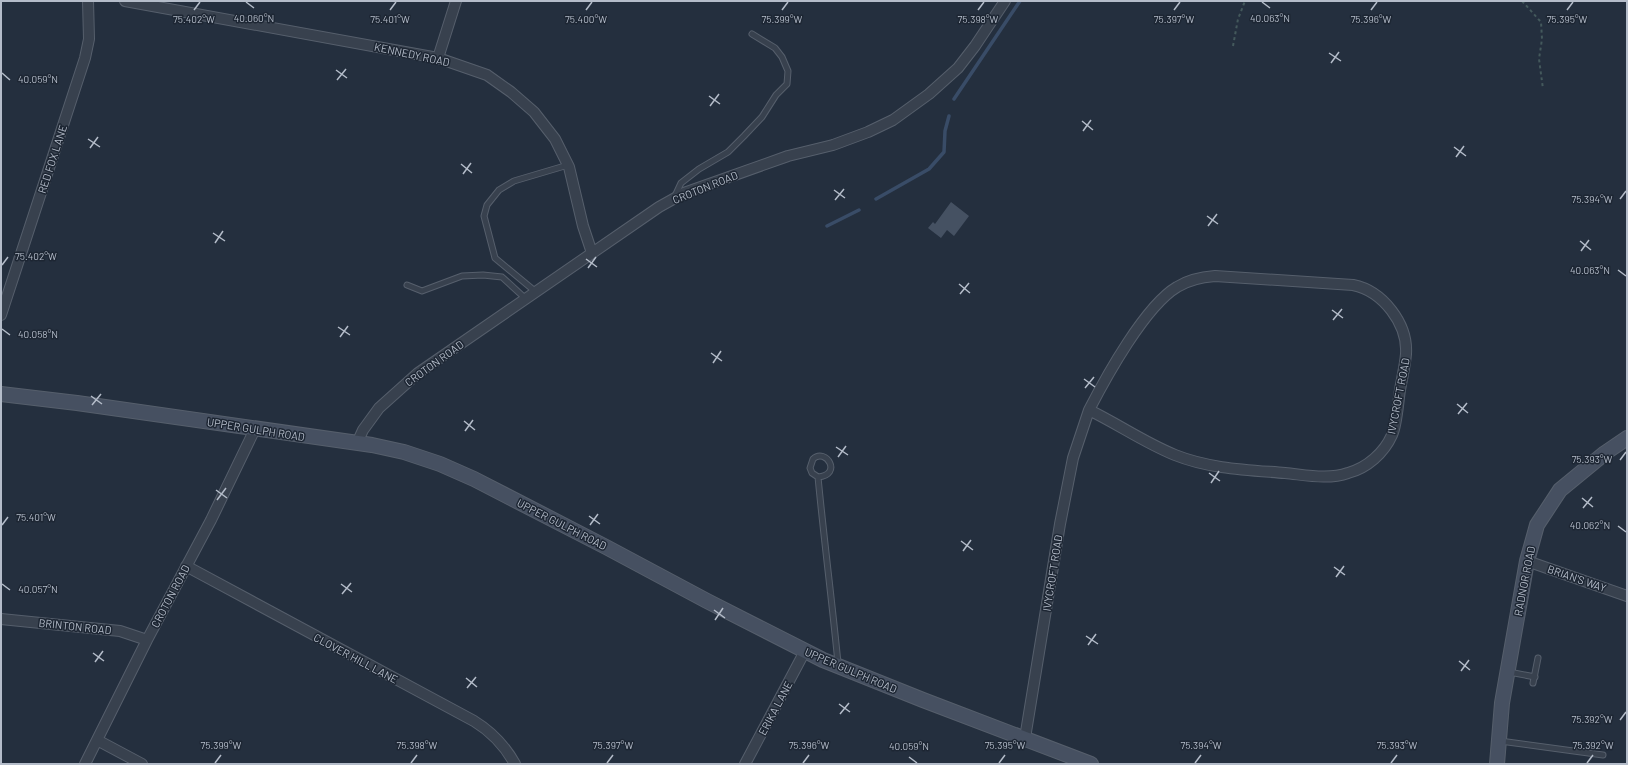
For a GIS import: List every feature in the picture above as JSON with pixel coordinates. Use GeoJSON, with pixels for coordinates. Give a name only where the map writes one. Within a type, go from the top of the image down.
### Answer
{"type":"FeatureCollection","features":[{"type":"Feature","properties":{"kind":"street","name":"RED FOX LANE"},"geometry":{"type":"LineString","coordinates":[[1,315],[85,58],[89,39],[88,1]]}},
{"type":"Feature","properties":{"kind":"street","name":"KENNEDY ROAD"},"geometry":{"type":"LineString","coordinates":[[125,1],[438,58],[487,75],[511,92],[534,112],[555,139],[568,165],[592,253]]}},
{"type":"Feature","properties":{"kind":"street"},"geometry":{"type":"LineString","coordinates":[[438,58],[456,1]]}},
{"type":"Feature","properties":{"kind":"street","name":"CROTON ROAD"},"geometry":{"type":"LineString","coordinates":[[357,443],[368,422],[386,400],[418,373],[659,207],[684,193],[788,156],[834,145],[868,132],[893,120],[929,94],[958,68],[975,46],[1005,1]]}},
{"type":"Feature","properties":{"kind":"street","name":"IVYCROFT ROAD"},"geometry":{"type":"LineString","coordinates":[[1025,738],[1073,458],[1089,410],[1116,363],[1156,305],[1177,287],[1205,277],[1215,276],[1357,286],[1373,294],[1387,305],[1394,314],[1402,331],[1406,354],[1392,434],[1383,450],[1372,461],[1364,467],[1348,474],[1328,477],[1223,468],[1199,463],[1175,455],[1089,410]]}},
{"type":"Feature","properties":{"kind":"street","name":"UPPER GULPH ROAD"},"geometry":{"type":"LineString","coordinates":[[1,394],[77,402],[357,443],[404,452],[440,464],[474,479],[805,651],[923,700],[1091,764]]}},
{"type":"Feature","properties":{"kind":"street","name":"CROTON ROAD"},"geometry":{"type":"LineString","coordinates":[[85,764],[146,640],[211,520],[255,429]]}},
{"type":"Feature","properties":{"kind":"street","name":"RADNOR ROAD"},"geometry":{"type":"LineString","coordinates":[[1497,764],[1502,703],[1527,561],[1537,524],[1560,490],[1605,453],[1627,438]]}},
{"type":"Feature","properties":{"kind":"street","name":"BRIAN'S WAY"},"geometry":{"type":"LineString","coordinates":[[1527,561],[1627,596]]}},
{"type":"Feature","properties":{"kind":"street","name":"CLOVER HILL LANE"},"geometry":{"type":"LineString","coordinates":[[186,566],[474,721],[494,736],[515,764]]}},
{"type":"Feature","properties":{"kind":"street","name":"BRINTON ROAD"},"geometry":{"type":"LineString","coordinates":[[1,619],[120,631],[146,640]]}},
{"type":"Feature","properties":{"kind":"street","name":"ERIKA LANE"},"geometry":{"type":"LineString","coordinates":[[745,764],[805,651]]}},
{"type":"Feature","properties":{"kind":"street"},"geometry":{"type":"LineString","coordinates":[[97,740],[142,764]]}},
{"type":"Feature","properties":{"kind":"lane"},"geometry":{"type":"LineString","coordinates":[[674,198],[681,183],[728,152],[744,136],[762,117],[776,95],[787,84],[788,71],[782,57],[775,48],[752,34]]}},
{"type":"Feature","properties":{"kind":"lane"},"geometry":{"type":"LineString","coordinates":[[536,292],[495,258],[484,216],[487,205],[499,190],[514,182],[568,165]]}},
{"type":"Feature","properties":{"kind":"lane"},"geometry":{"type":"LineString","coordinates":[[407,285],[422,291],[462,276],[483,275],[502,277],[526,299]]}},
{"type":"Feature","properties":{"kind":"lane"},"geometry":{"type":"LineString","coordinates":[[819,456],[825,457],[830,462],[831,470],[824,477],[818,477],[812,473],[810,468],[813,459],[819,456]]}},
{"type":"Feature","properties":{"kind":"lane"},"geometry":{"type":"LineString","coordinates":[[818,477],[824,545],[832,596],[839,666]]}},
{"type":"Feature","properties":{"kind":"lane"},"geometry":{"type":"LineString","coordinates":[[1533,683],[1538,658]]}},
{"type":"Feature","properties":{"kind":"lane"},"geometry":{"type":"LineString","coordinates":[[1508,672],[1534,677]]}},
{"type":"Feature","properties":{"kind":"lane"},"geometry":{"type":"LineString","coordinates":[[1499,740],[1603,755]]}},
{"type":"Feature","properties":{"kind":"path"},"geometry":{"type":"LineString","coordinates":[[1232,46],[1238,19],[1245,1]]}},
{"type":"Feature","properties":{"kind":"path"},"geometry":{"type":"LineString","coordinates":[[1522,1],[1540,22],[1542,39],[1539,59],[1543,89]]}},
{"type":"Feature","properties":{"kind":"building"},"geometry":{"type":"Polygon","coordinates":[[[951,202],[969,216],[954,236],[947,230],[941,238],[928,228],[933,222],[935,224],[951,202]]]}},
{"type":"Feature","properties":{"kind":"waterway"},"geometry":{"type":"LineString","coordinates":[[954,99],[1020,1]]}},
{"type":"Feature","properties":{"kind":"waterway"},"geometry":{"type":"LineString","coordinates":[[876,199],[929,169],[944,152],[945,131],[949,116]]}},
{"type":"Feature","properties":{"kind":"waterway"},"geometry":{"type":"LineString","coordinates":[[827,226],[859,210]]}}]}
